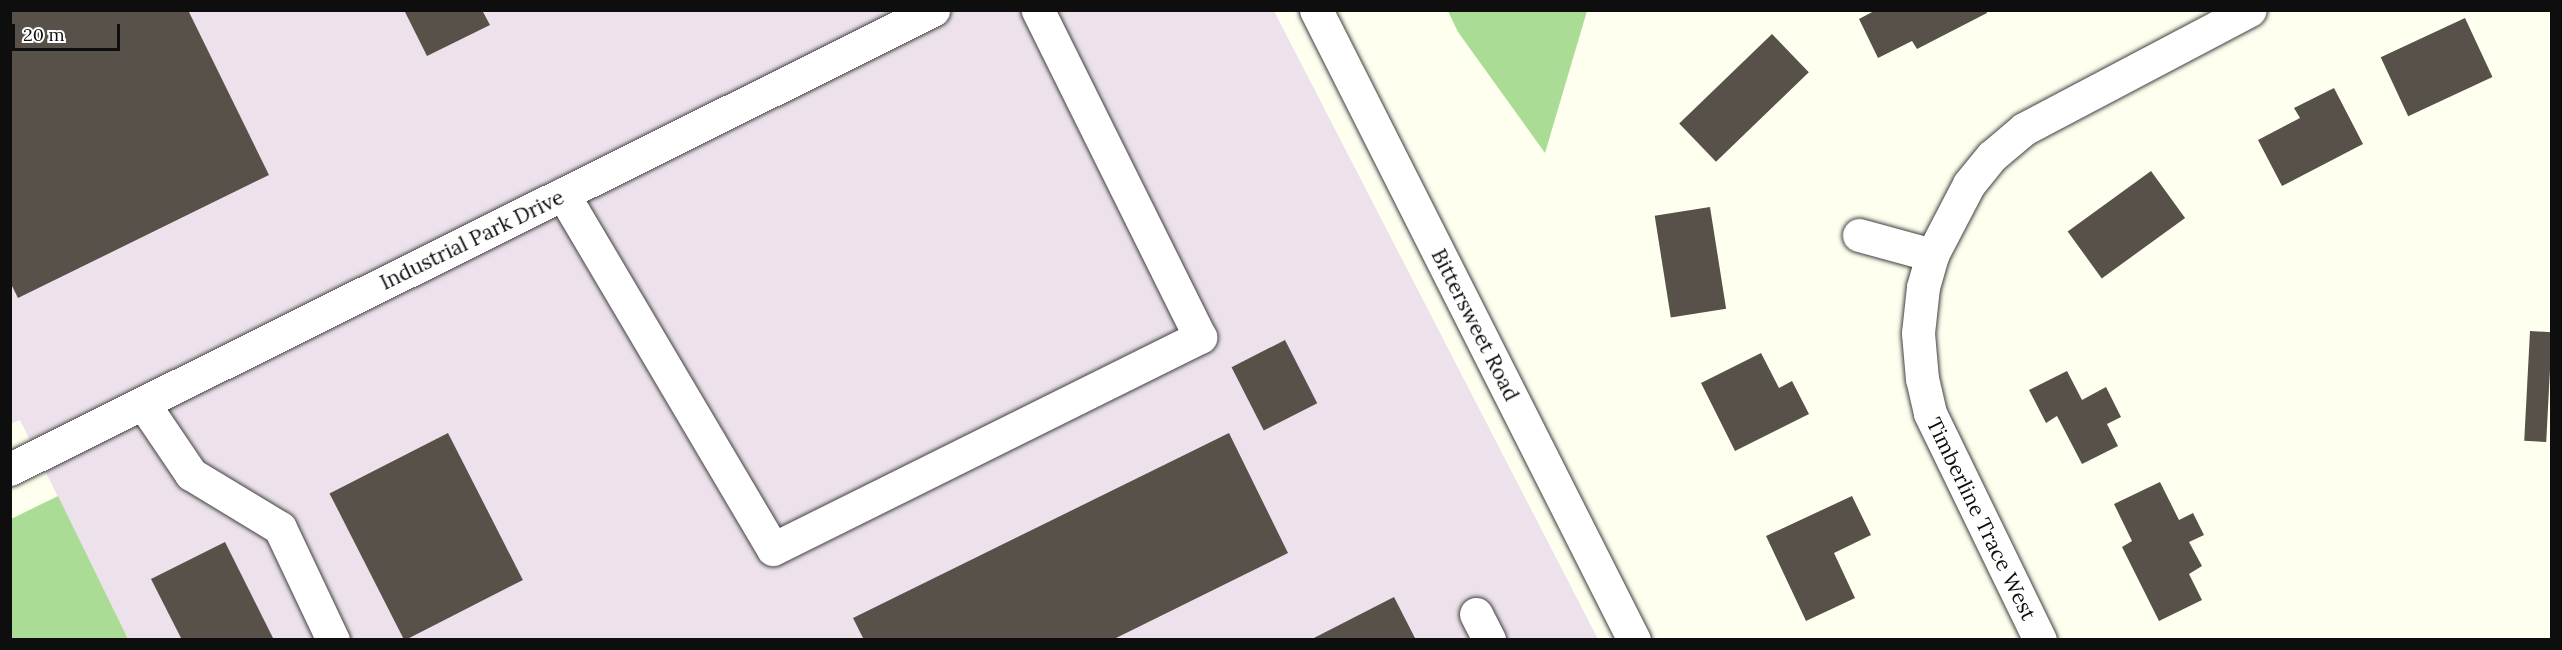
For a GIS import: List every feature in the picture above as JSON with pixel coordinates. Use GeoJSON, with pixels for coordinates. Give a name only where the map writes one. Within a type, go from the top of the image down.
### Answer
{"type":"FeatureCollection","features":[{"type":"Feature","properties":{"kind":"street","name":"Industrial Park Drive"},"geometry":{"type":"LineString","coordinates":[[10,469],[933,10]]}},
{"type":"Feature","properties":{"kind":"street"},"geometry":{"type":"LineString","coordinates":[[563,194],[773,549],[1200,337],[1038,10]]}},
{"type":"Feature","properties":{"kind":"street","name":"Bittersweet Road"},"geometry":{"type":"LineString","coordinates":[[1316,10],[1634,639]]}},
{"type":"Feature","properties":{"kind":"street","name":"Timberline Trace West"},"geometry":{"type":"LineString","coordinates":[[2040,639],[1930,413],[1922,379],[1918,333],[1923,287],[1932,255],[1946,223],[1970,184],[1992,156],[2024,129],[2250,10]]}},
{"type":"Feature","properties":{"kind":"street"},"geometry":{"type":"LineString","coordinates":[[1860,235],[1932,255]]}},
{"type":"Feature","properties":{"kind":"street"},"geometry":{"type":"LineString","coordinates":[[143,403],[191,474],[280,528],[333,639]]}},
{"type":"Feature","properties":{"kind":"shaded area"},"geometry":{"type":"Polygon","coordinates":[[[11,11],[1274,11],[1598,639],[128,639],[20,420],[11,424],[11,11]]]}},
{"type":"Feature","properties":{"kind":"green space"},"geometry":{"type":"Polygon","coordinates":[[[1448,11],[1587,11],[1545,153],[1458,32],[1448,11]]]}},
{"type":"Feature","properties":{"kind":"green space"},"geometry":{"type":"Polygon","coordinates":[[[58,496],[128,639],[11,639],[11,519],[58,496]]]}},
{"type":"Feature","properties":{"kind":"building"},"geometry":{"type":"Polygon","coordinates":[[[10,10],[188,10],[269,175],[18,298],[10,282],[10,10]]]}},
{"type":"Feature","properties":{"kind":"building"},"geometry":{"type":"Polygon","coordinates":[[[404,10],[482,10],[490,25],[427,56],[404,10]]]}},
{"type":"Feature","properties":{"kind":"building"},"geometry":{"type":"Polygon","coordinates":[[[1876,10],[1986,10],[1987,13],[1917,49],[1912,41],[1878,58],[1859,19],[1876,10]]]}},
{"type":"Feature","properties":{"kind":"building"},"geometry":{"type":"Polygon","coordinates":[[[2465,18],[2492,77],[2408,116],[2381,57],[2465,18]]]}},
{"type":"Feature","properties":{"kind":"building"},"geometry":{"type":"Polygon","coordinates":[[[1772,34],[1809,72],[1716,162],[1679,124],[1772,34]]]}},
{"type":"Feature","properties":{"kind":"building"},"geometry":{"type":"Polygon","coordinates":[[[2334,88],[2363,144],[2282,186],[2258,140],[2300,118],[2294,108],[2334,88]]]}},
{"type":"Feature","properties":{"kind":"building"},"geometry":{"type":"Polygon","coordinates":[[[2151,171],[2185,218],[2102,278],[2068,232],[2151,171]]]}},
{"type":"Feature","properties":{"kind":"building"},"geometry":{"type":"Polygon","coordinates":[[[1710,207],[1726,309],[1671,317],[1655,216],[1710,207]]]}},
{"type":"Feature","properties":{"kind":"building"},"geometry":{"type":"Polygon","coordinates":[[[2530,331],[2552,332],[2546,442],[2524,441],[2530,331]]]}},
{"type":"Feature","properties":{"kind":"building"},"geometry":{"type":"Polygon","coordinates":[[[1285,340],[1317,403],[1264,431],[1232,367],[1285,340]]]}},
{"type":"Feature","properties":{"kind":"building"},"geometry":{"type":"Polygon","coordinates":[[[1761,353],[1779,388],[1792,381],[1809,414],[1735,451],[1701,383],[1761,353]]]}},
{"type":"Feature","properties":{"kind":"building"},"geometry":{"type":"Polygon","coordinates":[[[2067,371],[2082,400],[2106,387],[2121,417],[2107,424],[2118,446],[2082,464],[2057,416],[2046,423],[2029,390],[2067,371]]]}},
{"type":"Feature","properties":{"kind":"building"},"geometry":{"type":"Polygon","coordinates":[[[448,433],[523,580],[404,640],[329,493],[448,433]]]}},
{"type":"Feature","properties":{"kind":"building"},"geometry":{"type":"Polygon","coordinates":[[[1229,433],[1288,553],[1112,640],[864,640],[853,618],[1229,433]]]}},
{"type":"Feature","properties":{"kind":"building"},"geometry":{"type":"Polygon","coordinates":[[[2160,482],[2179,520],[2193,513],[2204,535],[2189,542],[2202,566],[2189,574],[2202,600],[2159,621],[2122,547],[2132,541],[2114,504],[2160,482]]]}},
{"type":"Feature","properties":{"kind":"building"},"geometry":{"type":"Polygon","coordinates":[[[1852,496],[1871,535],[1834,553],[1855,598],[1806,621],[1766,536],[1852,496]]]}},
{"type":"Feature","properties":{"kind":"building"},"geometry":{"type":"Polygon","coordinates":[[[225,542],[274,640],[182,640],[151,579],[225,542]]]}},
{"type":"Feature","properties":{"kind":"building"},"geometry":{"type":"Polygon","coordinates":[[[1394,597],[1416,640],[1310,640],[1394,597]]]}}]}
